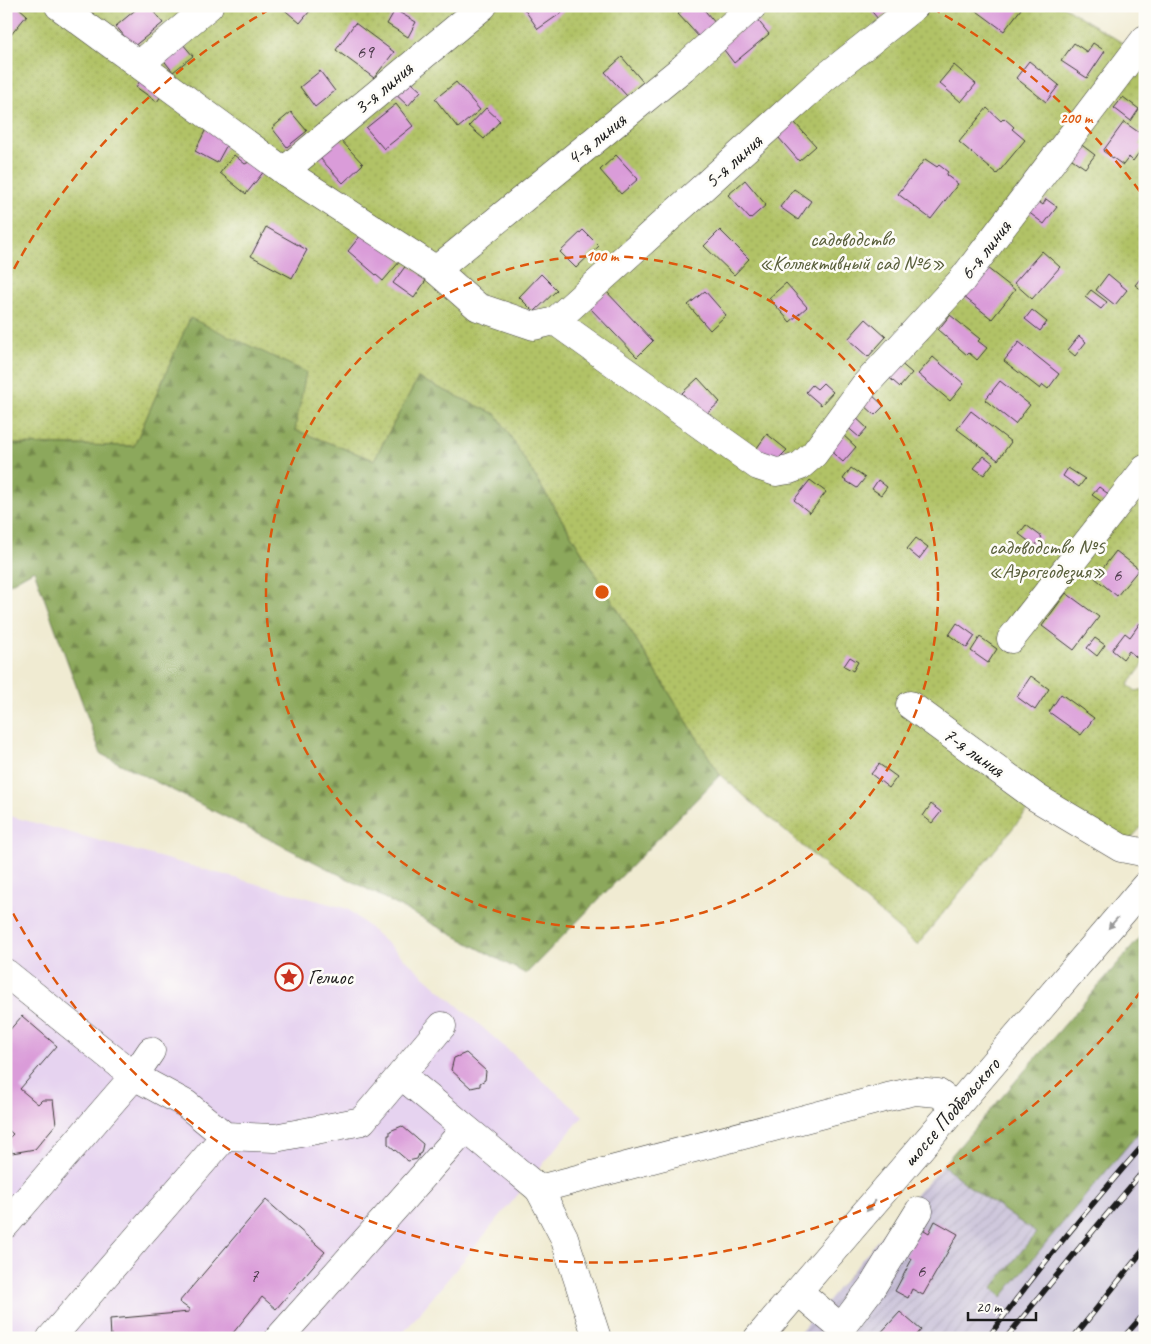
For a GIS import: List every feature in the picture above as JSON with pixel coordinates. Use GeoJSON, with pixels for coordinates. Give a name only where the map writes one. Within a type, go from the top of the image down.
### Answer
{"type":"FeatureCollection","features":[{"type":"Feature","properties":{"kind":"street"},"geometry":{"type":"LineString","coordinates":[[59,6],[284,171],[436,270],[478,307],[534,326],[555,321]]}},
{"type":"Feature","properties":{"kind":"street"},"geometry":{"type":"LineString","coordinates":[[140,64],[209,6]]}},
{"type":"Feature","properties":{"kind":"street","name":"3-я линия"},"geometry":{"type":"LineString","coordinates":[[284,171],[483,6]]}},
{"type":"Feature","properties":{"kind":"street","name":"4-я линия"},"geometry":{"type":"LineString","coordinates":[[436,270],[683,68],[753,6]]}},
{"type":"Feature","properties":{"kind":"street","name":"5-я линия"},"geometry":{"type":"LineString","coordinates":[[555,321],[823,79],[915,6]]}},
{"type":"Feature","properties":{"kind":"street","name":"6-я линия"},"geometry":{"type":"LineString","coordinates":[[555,321],[758,466],[776,472],[800,466],[814,454],[864,386],[962,280],[1140,45]]}},
{"type":"Feature","properties":{"kind":"street"},"geometry":{"type":"LineString","coordinates":[[1011,639],[1145,468]]}},
{"type":"Feature","properties":{"kind":"street","name":"7-я линия"},"geometry":{"type":"LineString","coordinates":[[910,705],[1037,798],[1121,848],[1145,854]]}},
{"type":"Feature","properties":{"kind":"street","name":"шоссе Подбельского"},"geometry":{"type":"LineString","coordinates":[[758,1338],[798,1292],[906,1199],[956,1106],[1145,886]]}},
{"type":"Feature","properties":{"kind":"street"},"geometry":{"type":"LineString","coordinates":[[6,973],[134,1076],[186,1104],[225,1136],[274,1138],[362,1122],[442,1026]]}},
{"type":"Feature","properties":{"kind":"street"},"geometry":{"type":"LineString","coordinates":[[6,1224],[134,1076],[151,1050]]}},
{"type":"Feature","properties":{"kind":"street"},"geometry":{"type":"LineString","coordinates":[[401,1075],[539,1189],[564,1237],[597,1338]]}},
{"type":"Feature","properties":{"kind":"street"},"geometry":{"type":"LineString","coordinates":[[539,1189],[915,1091],[938,1093],[956,1106]]}},
{"type":"Feature","properties":{"kind":"street"},"geometry":{"type":"LineString","coordinates":[[278,1338],[465,1129]]}},
{"type":"Feature","properties":{"kind":"street"},"geometry":{"type":"LineString","coordinates":[[51,1338],[225,1136]]}},
{"type":"Feature","properties":{"kind":"street"},"geometry":{"type":"LineString","coordinates":[[798,1292],[838,1333],[872,1287],[906,1199]]}},
{"type":"Feature","properties":{"kind":"shaded area"},"geometry":{"type":"Polygon","coordinates":[[[6,815],[348,909],[583,1116],[399,1338],[6,1338],[6,815]]]}},
{"type":"Feature","properties":{"kind":"shaded area"},"geometry":{"type":"Polygon","coordinates":[[[1145,1108],[1145,1338],[967,1338],[997,1293],[992,1288],[1145,1108]]]}},
{"type":"Feature","properties":{"kind":"shaded area"},"geometry":{"type":"Polygon","coordinates":[[[943,1165],[970,1187],[1036,1233],[993,1288],[998,1293],[967,1338],[795,1338],[910,1201],[943,1165]]]}},
{"type":"Feature","properties":{"kind":"green space","name":"садоводство «Коллективный сад №6»"},"geometry":{"type":"Polygon","coordinates":[[[6,6],[1063,6],[1145,57],[1145,662],[1128,685],[1136,691],[1145,689],[1145,823],[1126,844],[1040,795],[917,945],[720,775],[497,415],[418,378],[374,460],[295,430],[190,319],[134,446],[6,444],[6,6]]]}},
{"type":"Feature","properties":{"kind":"green space"},"geometry":{"type":"Polygon","coordinates":[[[190,318],[306,372],[295,430],[374,460],[418,378],[497,415],[720,775],[526,974],[352,881],[101,754],[34,570],[6,586],[6,444],[134,446],[190,318]]]}},
{"type":"Feature","properties":{"kind":"green space"},"geometry":{"type":"Polygon","coordinates":[[[1145,932],[1145,1125],[1002,1297],[992,1288],[1036,1233],[970,1187],[943,1165],[1145,932]]]}},
{"type":"Feature","properties":{"kind":"building"},"geometry":{"type":"Polygon","coordinates":[[[6,6],[17,6],[27,15],[6,41],[6,6]]]}},
{"type":"Feature","properties":{"kind":"building"},"geometry":{"type":"Polygon","coordinates":[[[140,6],[149,6],[163,23],[133,47],[116,26],[140,6]]]}},
{"type":"Feature","properties":{"kind":"building"},"geometry":{"type":"Polygon","coordinates":[[[280,6],[314,6],[300,23],[280,6]]]}},
{"type":"Feature","properties":{"kind":"building"},"geometry":{"type":"Polygon","coordinates":[[[522,6],[560,6],[564,11],[538,29],[522,6]]]}},
{"type":"Feature","properties":{"kind":"building"},"geometry":{"type":"Polygon","coordinates":[[[687,6],[701,6],[716,24],[700,38],[678,14],[687,6]]]}},
{"type":"Feature","properties":{"kind":"building"},"geometry":{"type":"Polygon","coordinates":[[[867,6],[895,6],[879,20],[867,6]]]}},
{"type":"Feature","properties":{"kind":"building"},"geometry":{"type":"Polygon","coordinates":[[[970,6],[1017,6],[1021,9],[1004,31],[970,6]]]}},
{"type":"Feature","properties":{"kind":"building"},"geometry":{"type":"Polygon","coordinates":[[[395,10],[416,22],[408,37],[387,24],[395,10]]]}},
{"type":"Feature","properties":{"kind":"building"},"geometry":{"type":"Polygon","coordinates":[[[756,18],[769,34],[734,63],[721,46],[756,18]]]}},
{"type":"Feature","properties":{"kind":"building"},"geometry":{"type":"Polygon","coordinates":[[[355,23],[394,52],[374,78],[336,50],[355,23]]]}},
{"type":"Feature","properties":{"kind":"building"},"geometry":{"type":"Polygon","coordinates":[[[177,37],[193,56],[173,72],[158,53],[177,37]]]}},
{"type":"Feature","properties":{"kind":"building"},"geometry":{"type":"Polygon","coordinates":[[[1074,43],[1087,52],[1093,43],[1105,51],[1087,78],[1061,61],[1074,43]]]}},
{"type":"Feature","properties":{"kind":"building"},"geometry":{"type":"Polygon","coordinates":[[[622,57],[643,82],[627,96],[605,72],[622,57]]]}},
{"type":"Feature","properties":{"kind":"building"},"geometry":{"type":"Polygon","coordinates":[[[1029,61],[1059,85],[1046,102],[1016,78],[1029,61]]]}},
{"type":"Feature","properties":{"kind":"building"},"geometry":{"type":"Polygon","coordinates":[[[954,65],[976,84],[961,102],[939,83],[954,65]]]}},
{"type":"Feature","properties":{"kind":"building"},"geometry":{"type":"Polygon","coordinates":[[[320,71],[335,91],[315,107],[300,87],[320,71]]]}},
{"type":"Feature","properties":{"kind":"building"},"geometry":{"type":"Polygon","coordinates":[[[144,75],[165,90],[157,102],[136,87],[144,75]]]}},
{"type":"Feature","properties":{"kind":"building"},"geometry":{"type":"Polygon","coordinates":[[[403,75],[421,91],[408,106],[390,89],[403,75]]]}},
{"type":"Feature","properties":{"kind":"building"},"geometry":{"type":"Polygon","coordinates":[[[456,82],[480,110],[458,128],[435,99],[456,82]]]}},
{"type":"Feature","properties":{"kind":"building"},"geometry":{"type":"Polygon","coordinates":[[[1123,97],[1139,109],[1131,121],[1114,108],[1123,97]]]}},
{"type":"Feature","properties":{"kind":"building"},"geometry":{"type":"Polygon","coordinates":[[[396,104],[413,126],[384,149],[366,128],[396,104]]]}},
{"type":"Feature","properties":{"kind":"building"},"geometry":{"type":"Polygon","coordinates":[[[486,108],[500,121],[484,139],[469,126],[486,108]]]}},
{"type":"Feature","properties":{"kind":"building"},"geometry":{"type":"Polygon","coordinates":[[[987,108],[1001,121],[1004,118],[1014,127],[1012,129],[1025,140],[997,174],[959,142],[987,108]]]}},
{"type":"Feature","properties":{"kind":"building"},"geometry":{"type":"Polygon","coordinates":[[[291,112],[307,131],[287,147],[272,128],[291,112]]]}},
{"type":"Feature","properties":{"kind":"building"},"geometry":{"type":"Polygon","coordinates":[[[794,122],[816,146],[799,161],[778,137],[794,122]]]}},
{"type":"Feature","properties":{"kind":"building"},"geometry":{"type":"Polygon","coordinates":[[[1124,122],[1144,136],[1139,144],[1143,147],[1133,161],[1129,157],[1123,165],[1103,151],[1124,122]]]}},
{"type":"Feature","properties":{"kind":"building"},"geometry":{"type":"Polygon","coordinates":[[[206,129],[229,141],[217,163],[195,151],[206,129]]]}},
{"type":"Feature","properties":{"kind":"building"},"geometry":{"type":"Polygon","coordinates":[[[337,136],[363,164],[343,183],[317,155],[337,136]]]}},
{"type":"Feature","properties":{"kind":"building"},"geometry":{"type":"Polygon","coordinates":[[[1079,143],[1095,155],[1085,168],[1069,157],[1079,143]]]}},
{"type":"Feature","properties":{"kind":"building"},"geometry":{"type":"Polygon","coordinates":[[[234,155],[245,164],[251,161],[269,165],[246,194],[220,173],[234,155]]]}},
{"type":"Feature","properties":{"kind":"building"},"geometry":{"type":"Polygon","coordinates":[[[616,155],[638,179],[621,194],[600,170],[616,155]]]}},
{"type":"Feature","properties":{"kind":"building"},"geometry":{"type":"Polygon","coordinates":[[[925,159],[937,167],[939,165],[948,172],[946,175],[958,184],[931,219],[898,194],[925,159]]]}},
{"type":"Feature","properties":{"kind":"building"},"geometry":{"type":"Polygon","coordinates":[[[745,180],[766,205],[750,219],[728,195],[745,180]]]}},
{"type":"Feature","properties":{"kind":"building"},"geometry":{"type":"Polygon","coordinates":[[[794,189],[811,201],[798,220],[780,207],[794,189]]]}},
{"type":"Feature","properties":{"kind":"building"},"geometry":{"type":"Polygon","coordinates":[[[1035,199],[1043,205],[1046,199],[1057,207],[1044,224],[1027,211],[1035,199]]]}},
{"type":"Feature","properties":{"kind":"building"},"geometry":{"type":"Polygon","coordinates":[[[266,227],[307,250],[292,278],[251,256],[266,227]]]}},
{"type":"Feature","properties":{"kind":"building"},"geometry":{"type":"Polygon","coordinates":[[[365,230],[401,260],[383,281],[348,251],[365,230]]]}},
{"type":"Feature","properties":{"kind":"building"},"geometry":{"type":"Polygon","coordinates":[[[583,230],[599,246],[576,268],[560,252],[583,230]]]}},
{"type":"Feature","properties":{"kind":"building"},"geometry":{"type":"Polygon","coordinates":[[[720,230],[749,259],[734,275],[704,246],[720,230]]]}},
{"type":"Feature","properties":{"kind":"building"},"geometry":{"type":"Polygon","coordinates":[[[1042,251],[1060,267],[1032,299],[1014,283],[1042,251]]]}},
{"type":"Feature","properties":{"kind":"building"},"geometry":{"type":"Polygon","coordinates":[[[407,264],[427,279],[414,298],[393,283],[407,264]]]}},
{"type":"Feature","properties":{"kind":"building"},"geometry":{"type":"Polygon","coordinates":[[[987,268],[1015,290],[992,319],[964,297],[987,268]]]}},
{"type":"Feature","properties":{"kind":"building"},"geometry":{"type":"Polygon","coordinates":[[[1145,273],[1145,292],[1135,285],[1145,273]]]}},
{"type":"Feature","properties":{"kind":"building"},"geometry":{"type":"Polygon","coordinates":[[[541,274],[557,290],[534,312],[519,297],[541,274]]]}},
{"type":"Feature","properties":{"kind":"building"},"geometry":{"type":"Polygon","coordinates":[[[1108,274],[1127,290],[1115,305],[1096,290],[1108,274]]]}},
{"type":"Feature","properties":{"kind":"building"},"geometry":{"type":"Polygon","coordinates":[[[786,283],[807,307],[790,322],[769,298],[786,283]]]}},
{"type":"Feature","properties":{"kind":"building"},"geometry":{"type":"Polygon","coordinates":[[[1091,290],[1107,302],[1101,309],[1085,297],[1091,290]]]}},
{"type":"Feature","properties":{"kind":"building"},"geometry":{"type":"Polygon","coordinates":[[[606,291],[653,341],[637,357],[589,307],[606,291]]]}},
{"type":"Feature","properties":{"kind":"building"},"geometry":{"type":"Polygon","coordinates":[[[705,291],[726,315],[710,330],[688,305],[705,291]]]}},
{"type":"Feature","properties":{"kind":"building"},"geometry":{"type":"Polygon","coordinates":[[[1032,310],[1047,322],[1040,331],[1025,319],[1032,310]]]}},
{"type":"Feature","properties":{"kind":"building"},"geometry":{"type":"Polygon","coordinates":[[[950,315],[980,339],[978,341],[987,348],[977,360],[969,353],[967,355],[938,330],[950,315]]]}},
{"type":"Feature","properties":{"kind":"building"},"geometry":{"type":"Polygon","coordinates":[[[866,319],[886,337],[868,357],[848,339],[866,319]]]}},
{"type":"Feature","properties":{"kind":"building"},"geometry":{"type":"Polygon","coordinates":[[[1079,336],[1086,342],[1075,356],[1068,350],[1079,336]]]}},
{"type":"Feature","properties":{"kind":"building"},"geometry":{"type":"Polygon","coordinates":[[[1019,342],[1059,374],[1048,389],[1043,385],[1040,389],[1004,361],[1019,342]]]}},
{"type":"Feature","properties":{"kind":"building"},"geometry":{"type":"Polygon","coordinates":[[[933,357],[964,384],[950,401],[918,374],[933,357]]]}},
{"type":"Feature","properties":{"kind":"building"},"geometry":{"type":"Polygon","coordinates":[[[898,361],[912,373],[900,387],[886,375],[898,361]]]}},
{"type":"Feature","properties":{"kind":"building"},"geometry":{"type":"Polygon","coordinates":[[[698,378],[720,402],[703,417],[682,393],[698,378]]]}},
{"type":"Feature","properties":{"kind":"building"},"geometry":{"type":"Polygon","coordinates":[[[1000,381],[1030,405],[1015,424],[985,400],[1000,381]]]}},
{"type":"Feature","properties":{"kind":"building"},"geometry":{"type":"Polygon","coordinates":[[[823,383],[833,392],[821,405],[806,392],[812,385],[817,389],[823,383]]]}},
{"type":"Feature","properties":{"kind":"building"},"geometry":{"type":"Polygon","coordinates":[[[871,394],[884,406],[875,415],[863,404],[871,394]]]}},
{"type":"Feature","properties":{"kind":"building"},"geometry":{"type":"Polygon","coordinates":[[[971,411],[1011,442],[998,460],[957,429],[971,411]]]}},
{"type":"Feature","properties":{"kind":"building"},"geometry":{"type":"Polygon","coordinates":[[[853,415],[867,428],[859,437],[845,425],[853,415]]]}},
{"type":"Feature","properties":{"kind":"building"},"geometry":{"type":"Polygon","coordinates":[[[767,434],[787,450],[775,462],[754,452],[767,434]]]}},
{"type":"Feature","properties":{"kind":"building"},"geometry":{"type":"Polygon","coordinates":[[[842,434],[856,447],[843,462],[828,449],[842,434]]]}},
{"type":"Feature","properties":{"kind":"building"},"geometry":{"type":"Polygon","coordinates":[[[984,456],[993,463],[984,475],[974,468],[984,456]]]}},
{"type":"Feature","properties":{"kind":"building"},"geometry":{"type":"Polygon","coordinates":[[[851,468],[865,478],[857,488],[843,479],[851,468]]]}},
{"type":"Feature","properties":{"kind":"building"},"geometry":{"type":"Polygon","coordinates":[[[1068,468],[1085,479],[1079,487],[1063,476],[1068,468]]]}},
{"type":"Feature","properties":{"kind":"building"},"geometry":{"type":"Polygon","coordinates":[[[810,480],[826,492],[810,513],[794,500],[810,480]]]}},
{"type":"Feature","properties":{"kind":"building"},"geometry":{"type":"Polygon","coordinates":[[[878,480],[887,487],[881,495],[872,489],[878,480]]]}},
{"type":"Feature","properties":{"kind":"building"},"geometry":{"type":"Polygon","coordinates":[[[1099,487],[1111,496],[1105,504],[1092,495],[1099,487]]]}},
{"type":"Feature","properties":{"kind":"building"},"geometry":{"type":"Polygon","coordinates":[[[1026,525],[1042,537],[1035,546],[1019,534],[1026,525]]]}},
{"type":"Feature","properties":{"kind":"building"},"geometry":{"type":"Polygon","coordinates":[[[916,538],[928,547],[919,559],[907,549],[916,538]]]}},
{"type":"Feature","properties":{"kind":"building"},"geometry":{"type":"Polygon","coordinates":[[[1116,551],[1139,569],[1117,596],[1095,578],[1116,551]]]}},
{"type":"Feature","properties":{"kind":"building"},"geometry":{"type":"Polygon","coordinates":[[[1066,593],[1099,617],[1074,650],[1042,626],[1066,593]]]}},
{"type":"Feature","properties":{"kind":"building"},"geometry":{"type":"Polygon","coordinates":[[[957,623],[975,636],[967,648],[949,635],[957,623]]]}},
{"type":"Feature","properties":{"kind":"building"},"geometry":{"type":"Polygon","coordinates":[[[1140,623],[1145,626],[1145,654],[1140,660],[1129,651],[1123,659],[1112,650],[1125,633],[1130,637],[1140,623]]]}},
{"type":"Feature","properties":{"kind":"building"},"geometry":{"type":"Polygon","coordinates":[[[980,637],[997,649],[988,663],[971,651],[980,637]]]}},
{"type":"Feature","properties":{"kind":"building"},"geometry":{"type":"Polygon","coordinates":[[[1095,638],[1105,645],[1097,656],[1087,648],[1095,638]]]}},
{"type":"Feature","properties":{"kind":"building"},"geometry":{"type":"Polygon","coordinates":[[[850,657],[858,662],[853,671],[844,666],[850,657]]]}},
{"type":"Feature","properties":{"kind":"building"},"geometry":{"type":"Polygon","coordinates":[[[1031,676],[1049,689],[1035,710],[1017,697],[1031,676]]]}},
{"type":"Feature","properties":{"kind":"building"},"geometry":{"type":"Polygon","coordinates":[[[1061,694],[1094,718],[1081,735],[1049,712],[1061,694]]]}},
{"type":"Feature","properties":{"kind":"building"},"geometry":{"type":"Polygon","coordinates":[[[879,764],[897,777],[889,788],[871,774],[879,764]]]}},
{"type":"Feature","properties":{"kind":"building"},"geometry":{"type":"Polygon","coordinates":[[[931,804],[941,812],[932,823],[923,816],[931,804]]]}},
{"type":"Feature","properties":{"kind":"building"},"geometry":{"type":"Polygon","coordinates":[[[22,1016],[57,1046],[20,1089],[38,1104],[42,1100],[53,1100],[56,1124],[35,1149],[12,1153],[8,1139],[13,1134],[6,1128],[6,1034],[22,1016]]]}},
{"type":"Feature","properties":{"kind":"building"},"geometry":{"type":"Polygon","coordinates":[[[466,1053],[486,1071],[485,1080],[480,1083],[480,1086],[471,1088],[451,1070],[454,1058],[466,1053]]]}},
{"type":"Feature","properties":{"kind":"building"},"geometry":{"type":"Polygon","coordinates":[[[402,1126],[423,1144],[417,1159],[408,1161],[388,1144],[390,1131],[402,1126]]]}},
{"type":"Feature","properties":{"kind":"building"},"geometry":{"type":"Polygon","coordinates":[[[266,1200],[325,1252],[276,1309],[262,1297],[233,1333],[217,1338],[111,1338],[110,1319],[189,1312],[189,1309],[179,1302],[266,1200]]]}},
{"type":"Feature","properties":{"kind":"building"},"geometry":{"type":"Polygon","coordinates":[[[935,1221],[958,1234],[923,1295],[912,1289],[908,1298],[895,1291],[912,1259],[905,1256],[921,1228],[929,1233],[935,1221]]]}},
{"type":"Feature","properties":{"kind":"building"},"geometry":{"type":"Polygon","coordinates":[[[900,1312],[921,1330],[914,1338],[876,1338],[900,1312]]]}},
{"type":"Feature","properties":{"kind":"railway"},"geometry":{"type":"LineString","coordinates":[[988,1338],[1064,1239],[1145,1143]]}},
{"type":"Feature","properties":{"kind":"railway"},"geometry":{"type":"LineString","coordinates":[[1006,1338],[1145,1169]]}},
{"type":"Feature","properties":{"kind":"railway"},"geometry":{"type":"LineString","coordinates":[[1073,1338],[1145,1248]]}},
{"type":"Feature","properties":{"kind":"railway"},"geometry":{"type":"LineString","coordinates":[[1123,1338],[1145,1313]]}},
{"type":"Feature","properties":{"kind":"place","name":"Гелиос"},"geometry":{"type":"Point","coordinates":[289,977]}},
{"type":"Feature","properties":{"kind":"park label","name":"садоводство №5 «Аэрогеодезия»"},"geometry":{"type":"Point","coordinates":[1047,559]}}]}
